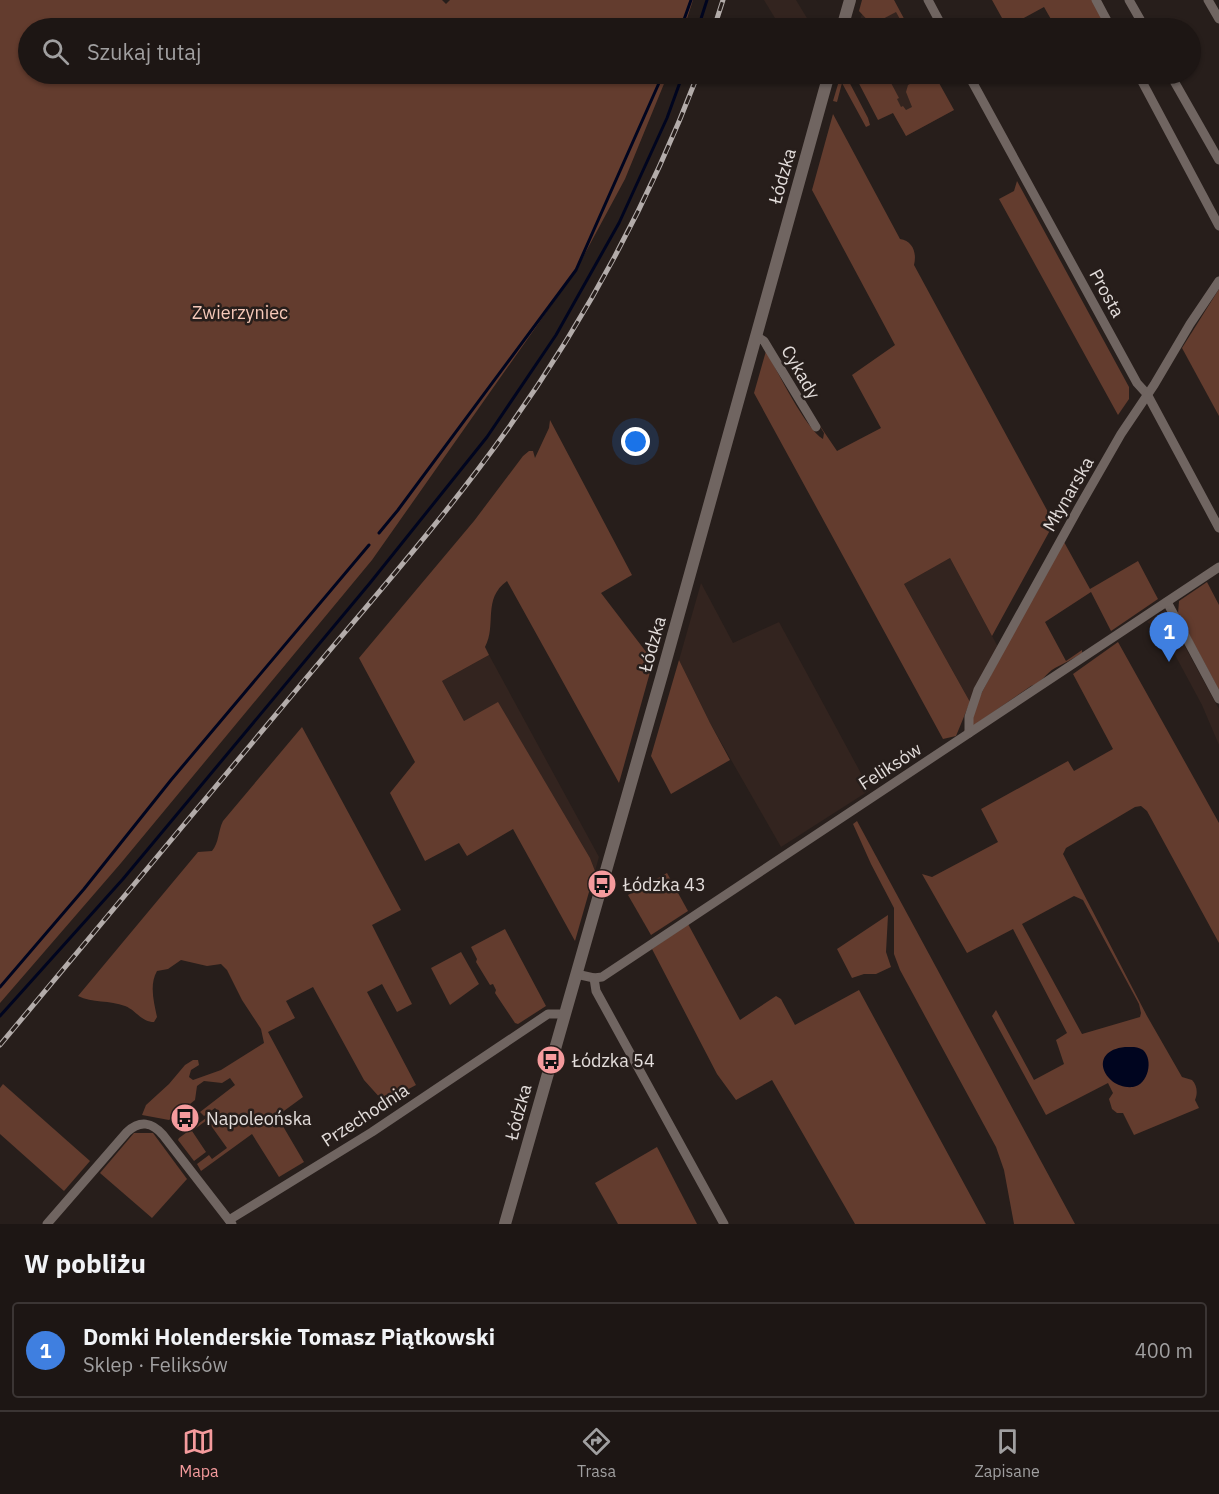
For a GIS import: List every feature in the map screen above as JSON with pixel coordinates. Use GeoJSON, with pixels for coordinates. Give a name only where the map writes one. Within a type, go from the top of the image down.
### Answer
{"type":"FeatureCollection","features":[{"type":"Feature","properties":{"kind":"main road"},"geometry":{"type":"LineString","coordinates":[[845,18],[850,0]]}},
{"type":"Feature","properties":{"kind":"main road","name":"Łódzka"},"geometry":{"type":"LineString","coordinates":[[505,1224],[827,84]]}},
{"type":"Feature","properties":{"kind":"street"},"geometry":{"type":"LineString","coordinates":[[928,0],[938,18]]}},
{"type":"Feature","properties":{"kind":"street"},"geometry":{"type":"LineString","coordinates":[[1096,0],[1106,18]]}},
{"type":"Feature","properties":{"kind":"street"},"geometry":{"type":"LineString","coordinates":[[1129,0],[1139,18]]}},
{"type":"Feature","properties":{"kind":"street"},"geometry":{"type":"LineString","coordinates":[[1208,0],[1219,19]]}},
{"type":"Feature","properties":{"kind":"street","name":"Prosta"},"geometry":{"type":"LineString","coordinates":[[973,84],[1131,372],[1147,394],[1219,528]]}},
{"type":"Feature","properties":{"kind":"street"},"geometry":{"type":"LineString","coordinates":[[1143,84],[1219,226]]}},
{"type":"Feature","properties":{"kind":"street"},"geometry":{"type":"LineString","coordinates":[[1176,84],[1219,160]]}},
{"type":"Feature","properties":{"kind":"street","name":"Młynarska"},"geometry":{"type":"LineString","coordinates":[[969,734],[969,717],[978,690],[1121,434],[1219,281]]}},
{"type":"Feature","properties":{"kind":"street","name":"Cykady"},"geometry":{"type":"LineString","coordinates":[[756,336],[764,341],[816,427]]}},
{"type":"Feature","properties":{"kind":"street","name":"Feliksów"},"geometry":{"type":"LineString","coordinates":[[594,978],[602,977],[1219,567]]}},
{"type":"Feature","properties":{"kind":"street"},"geometry":{"type":"LineString","coordinates":[[1167,602],[1219,699]]}},
{"type":"Feature","properties":{"kind":"street"},"geometry":{"type":"LineString","coordinates":[[576,974],[594,978],[596,991],[724,1224]]}},
{"type":"Feature","properties":{"kind":"street","name":"Przechodnia"},"geometry":{"type":"LineString","coordinates":[[231,1222],[372,1132],[548,1014],[564,1014]]}},
{"type":"Feature","properties":{"kind":"street"},"geometry":{"type":"LineString","coordinates":[[47,1224],[132,1127],[139,1124],[149,1124],[157,1128],[231,1222]]}},
{"type":"Feature","properties":{"kind":"shaded area"},"geometry":{"type":"Polygon","coordinates":[[[764,0],[796,0],[807,18],[775,18],[764,0]]]}},
{"type":"Feature","properties":{"kind":"shaded area"},"geometry":{"type":"Polygon","coordinates":[[[867,0],[894,0],[904,18],[861,18],[867,0]]]}},
{"type":"Feature","properties":{"kind":"shaded area"},"geometry":{"type":"Polygon","coordinates":[[[877,84],[940,84],[954,110],[906,136],[877,84]]]}},
{"type":"Feature","properties":{"kind":"shaded area"},"geometry":{"type":"Polygon","coordinates":[[[950,558],[998,647],[970,702],[904,584],[950,558]]]}},
{"type":"Feature","properties":{"kind":"shaded area"},"geometry":{"type":"Polygon","coordinates":[[[701,583],[733,643],[779,622],[870,790],[781,847],[710,723],[679,660],[701,583]]]}},
{"type":"Feature","properties":{"kind":"shaded area"},"geometry":{"type":"Polygon","coordinates":[[[1165,610],[1219,709],[1219,745],[1202,705],[1160,627],[1156,628],[1147,622],[1165,610]]]}},
{"type":"Feature","properties":{"kind":"shaded area"},"geometry":{"type":"Polygon","coordinates":[[[489,655],[599,857],[595,871],[590,858],[498,703],[464,721],[442,681],[489,655]]]}},
{"type":"Feature","properties":{"kind":"green space","name":"Zwierzyniec"},"geometry":{"type":"Polygon","coordinates":[[[0,0],[442,0],[446,4],[450,0],[693,0],[687,18],[18,18],[18,84],[664,84],[625,179],[576,270],[372,560],[121,863],[0,1003],[0,0]]]}},
{"type":"Feature","properties":{"kind":"green space"},"geometry":{"type":"Polygon","coordinates":[[[862,0],[894,0],[904,18],[899,18],[896,12],[885,18],[866,18],[859,11],[862,0]]]}},
{"type":"Feature","properties":{"kind":"green space"},"geometry":{"type":"Polygon","coordinates":[[[992,0],[1093,0],[1103,18],[1050,18],[1044,7],[1024,18],[1002,18],[992,0]]]}},
{"type":"Feature","properties":{"kind":"green space"},"geometry":{"type":"Polygon","coordinates":[[[838,84],[842,84],[837,102],[833,101],[838,84]]]}},
{"type":"Feature","properties":{"kind":"green space"},"geometry":{"type":"Polygon","coordinates":[[[843,84],[850,84],[868,118],[870,125],[866,127],[843,84]]]}},
{"type":"Feature","properties":{"kind":"green space"},"geometry":{"type":"Polygon","coordinates":[[[859,84],[892,84],[901,107],[903,106],[906,110],[912,107],[906,92],[908,85],[940,84],[954,110],[906,136],[893,113],[878,120],[859,84]]]}},
{"type":"Feature","properties":{"kind":"green space"},"geometry":{"type":"Polygon","coordinates":[[[833,114],[900,239],[908,242],[913,248],[914,265],[1054,523],[992,636],[950,558],[904,584],[970,702],[956,736],[943,739],[754,393],[766,351],[808,424],[823,439],[824,433],[816,420],[837,451],[881,428],[852,375],[895,345],[812,190],[833,114]]]}},
{"type":"Feature","properties":{"kind":"green space"},"geometry":{"type":"Polygon","coordinates":[[[1017,181],[1129,387],[1129,399],[1118,415],[999,199],[1014,191],[1017,181]]]}},
{"type":"Feature","properties":{"kind":"green space"},"geometry":{"type":"Polygon","coordinates":[[[1219,289],[1219,416],[1182,348],[1219,289]]]}},
{"type":"Feature","properties":{"kind":"green space"},"geometry":{"type":"Polygon","coordinates":[[[550,420],[632,575],[601,593],[650,657],[654,658],[619,783],[507,581],[499,588],[492,604],[490,630],[485,647],[489,655],[442,681],[464,721],[498,702],[590,858],[595,871],[575,941],[513,829],[467,856],[459,843],[425,861],[390,793],[415,762],[359,658],[474,521],[523,456],[533,451],[535,458],[549,428],[550,420]]]}},
{"type":"Feature","properties":{"kind":"green space"},"geometry":{"type":"Polygon","coordinates":[[[1064,542],[1090,589],[1138,561],[1158,599],[1111,631],[1091,592],[1045,622],[1066,661],[1082,650],[1082,653],[1052,670],[1038,683],[964,732],[982,692],[1064,542]]]}},
{"type":"Feature","properties":{"kind":"green space"},"geometry":{"type":"Polygon","coordinates":[[[1207,582],[1219,605],[1219,690],[1178,614],[1179,601],[1207,582]]]}},
{"type":"Feature","properties":{"kind":"green space"},"geometry":{"type":"Polygon","coordinates":[[[1118,642],[1219,823],[1219,943],[1147,811],[1141,806],[1135,807],[1066,848],[1063,854],[1147,1016],[1182,1077],[1192,1080],[1196,1087],[1195,1100],[1199,1108],[1134,1135],[1123,1113],[1117,1113],[1112,1109],[1109,1099],[1113,1093],[1108,1083],[1046,1115],[992,1016],[996,1010],[1034,1080],[1064,1064],[1056,1040],[1067,1033],[1013,929],[967,953],[922,874],[932,877],[998,842],[981,809],[1068,761],[1074,771],[1113,749],[1073,674],[1118,642]],[[1074,896],[1022,924],[1082,1034],[1140,1017],[1141,1013],[1139,1004],[1083,900],[1074,896]]]}},
{"type":"Feature","properties":{"kind":"green space"},"geometry":{"type":"Polygon","coordinates":[[[679,660],[730,760],[671,794],[651,756],[679,660]]]}},
{"type":"Feature","properties":{"kind":"green space"},"geometry":{"type":"Polygon","coordinates":[[[302,727],[401,910],[372,925],[412,1004],[397,1012],[382,984],[367,992],[416,1085],[386,1101],[382,1100],[364,1080],[313,987],[286,1001],[295,1018],[268,1032],[303,1097],[277,1116],[304,1162],[279,1177],[252,1134],[201,1171],[197,1164],[209,1155],[212,1159],[227,1148],[207,1120],[192,1131],[206,1152],[194,1161],[178,1140],[217,1110],[215,1108],[204,1116],[200,1112],[235,1085],[230,1078],[222,1083],[204,1081],[197,1086],[195,1100],[175,1112],[177,1114],[169,1120],[142,1115],[146,1105],[169,1084],[185,1065],[193,1060],[198,1060],[199,1065],[191,1070],[189,1077],[193,1080],[221,1070],[264,1043],[261,1029],[242,1000],[227,970],[221,964],[207,966],[181,960],[168,969],[157,971],[153,988],[157,1017],[154,1022],[142,1018],[125,1006],[78,996],[198,852],[212,851],[223,821],[302,727]]]}},
{"type":"Feature","properties":{"kind":"green space"},"geometry":{"type":"Polygon","coordinates":[[[857,821],[1075,1224],[1014,1224],[1004,1170],[996,1147],[900,970],[894,954],[894,908],[853,824],[857,821]]]}},
{"type":"Feature","properties":{"kind":"green space"},"geometry":{"type":"Polygon","coordinates":[[[667,873],[688,911],[651,935],[628,895],[667,873]]]}},
{"type":"Feature","properties":{"kind":"green space"},"geometry":{"type":"Polygon","coordinates":[[[888,915],[886,952],[891,967],[876,974],[864,974],[852,978],[837,949],[888,915]]]}},
{"type":"Feature","properties":{"kind":"green space"},"geometry":{"type":"Polygon","coordinates":[[[688,924],[740,1020],[776,996],[781,999],[795,1025],[859,990],[986,1224],[855,1224],[772,1080],[736,1100],[717,1074],[652,949],[688,924]]]}},
{"type":"Feature","properties":{"kind":"green space"},"geometry":{"type":"Polygon","coordinates":[[[505,929],[546,1006],[518,1024],[515,1023],[495,993],[493,984],[490,985],[476,962],[477,959],[471,947],[505,929]]]}},
{"type":"Feature","properties":{"kind":"green space"},"geometry":{"type":"Polygon","coordinates":[[[461,952],[479,984],[450,1005],[431,968],[461,952]]]}},
{"type":"Feature","properties":{"kind":"green space"},"geometry":{"type":"Polygon","coordinates":[[[3,1084],[90,1161],[64,1191],[0,1134],[0,1088],[3,1084]]]}},
{"type":"Feature","properties":{"kind":"green space"},"geometry":{"type":"Polygon","coordinates":[[[134,1133],[153,1133],[187,1179],[152,1218],[100,1173],[134,1133]]]}},
{"type":"Feature","properties":{"kind":"green space"},"geometry":{"type":"Polygon","coordinates":[[[657,1147],[697,1224],[618,1224],[595,1183],[657,1147]]]}},
{"type":"Feature","properties":{"kind":"water"},"geometry":{"type":"Polygon","coordinates":[[[1125,1047],[1143,1050],[1148,1060],[1146,1077],[1133,1087],[1114,1083],[1104,1070],[1103,1062],[1106,1055],[1113,1050],[1125,1047]]]}},
{"type":"Feature","properties":{"kind":"waterway"},"geometry":{"type":"LineString","coordinates":[[685,18],[691,0]]}},
{"type":"Feature","properties":{"kind":"waterway"},"geometry":{"type":"LineString","coordinates":[[701,18],[707,0]]}},
{"type":"Feature","properties":{"kind":"waterway"},"geometry":{"type":"LineString","coordinates":[[379,533],[576,270],[659,84]]}},
{"type":"Feature","properties":{"kind":"waterway"},"geometry":{"type":"LineString","coordinates":[[0,1016],[123,879],[370,583],[487,437],[556,335],[619,223],[667,118],[679,84]]}},
{"type":"Feature","properties":{"kind":"waterway"},"geometry":{"type":"LineString","coordinates":[[0,987],[369,545]]}},
{"type":"Feature","properties":{"kind":"railway"},"geometry":{"type":"LineString","coordinates":[[717,18],[723,0]]}},
{"type":"Feature","properties":{"kind":"railway"},"geometry":{"type":"LineString","coordinates":[[0,1045],[405,561],[507,430],[563,345],[614,258],[659,167],[694,84]]}},
{"type":"Feature","properties":{"kind":"place","name":"Domki Holenderskie Tomasz Piątkowski"},"geometry":{"type":"Point","coordinates":[1169,662]}},
{"type":"Feature","properties":{"kind":"place","name":"Łódzka 43"},"geometry":{"type":"Point","coordinates":[602,884]}},
{"type":"Feature","properties":{"kind":"place","name":"Łódzka 54"},"geometry":{"type":"Point","coordinates":[551,1060]}},
{"type":"Feature","properties":{"kind":"place","name":"Napoleońska"},"geometry":{"type":"Point","coordinates":[185,1118]}}]}
